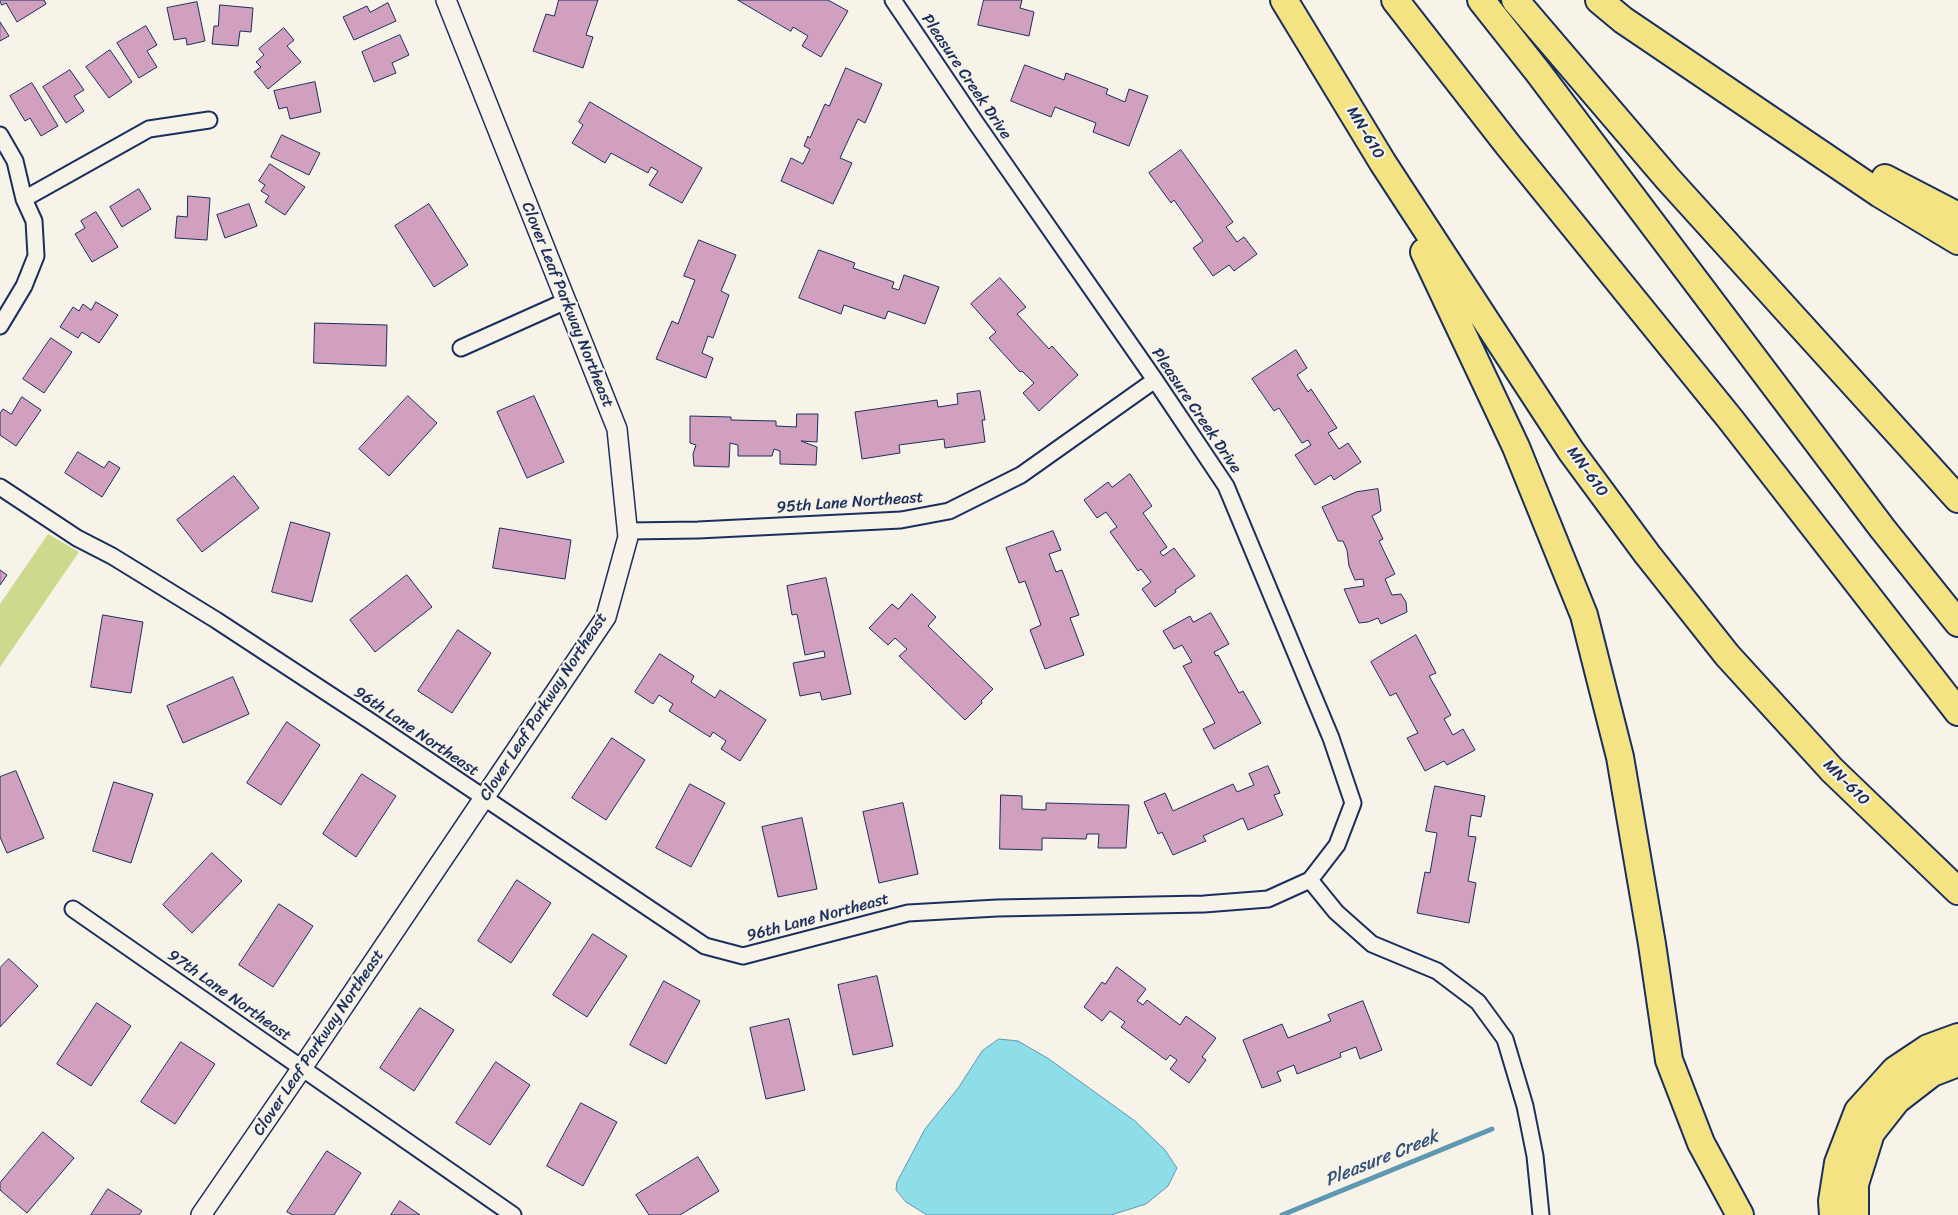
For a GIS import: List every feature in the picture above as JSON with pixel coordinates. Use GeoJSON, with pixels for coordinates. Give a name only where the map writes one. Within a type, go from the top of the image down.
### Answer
{"type":"FeatureCollection","features":[{"type":"Feature","properties":{"kind":"highway","name":"MN-610"},"geometry":{"type":"LineString","coordinates":[[1284,0],[1382,163],[1571,451],[1666,578],[1727,655],[1832,770],[1958,891]]}},
{"type":"Feature","properties":{"kind":"highway"},"geometry":{"type":"LineString","coordinates":[[1395,0],[1508,145],[1731,420],[1958,712]]}},
{"type":"Feature","properties":{"kind":"highway"},"geometry":{"type":"LineString","coordinates":[[1481,0],[1556,96],[1882,528],[1958,623]]}},
{"type":"Feature","properties":{"kind":"highway"},"geometry":{"type":"LineString","coordinates":[[1515,0],[1668,179],[1958,499]]}},
{"type":"Feature","properties":{"kind":"highway"},"geometry":{"type":"LineString","coordinates":[[1599,0],[1623,20],[1880,194],[1958,241]]}},
{"type":"Feature","properties":{"kind":"highway"},"geometry":{"type":"LineString","coordinates":[[1778,124],[1958,216]]}},
{"type":"Feature","properties":{"kind":"highway"},"geometry":{"type":"LineString","coordinates":[[1382,163],[1516,447],[1584,614],[1620,757],[1652,944],[1669,1060],[1701,1143],[1740,1215]]}},
{"type":"Feature","properties":{"kind":"highway"},"geometry":{"type":"LineString","coordinates":[[1833,1215],[1832,1201],[1838,1163],[1858,1111],[1895,1070],[1928,1048],[1958,1037]]}},
{"type":"Feature","properties":{"kind":"highway"},"geometry":{"type":"LineString","coordinates":[[1855,1215],[1855,1184],[1871,1133],[1897,1100],[1932,1073],[1958,1063]]}},
{"type":"Feature","properties":{"kind":"street","name":"Clover Leaf Parkway Northeast"},"geometry":{"type":"LineString","coordinates":[[201,1215],[606,617],[628,537],[617,429],[446,0]]}},
{"type":"Feature","properties":{"kind":"street","name":"Pleasure Creek Drive"},"geometry":{"type":"LineString","coordinates":[[893,0],[1226,486],[1331,738],[1353,803],[1337,845],[1310,880]]}},
{"type":"Feature","properties":{"kind":"street"},"geometry":{"type":"LineString","coordinates":[[24,199],[149,128],[209,120]]}},
{"type":"Feature","properties":{"kind":"street"},"geometry":{"type":"LineString","coordinates":[[0,135],[15,161],[24,199],[34,220],[36,256],[24,286],[0,326]]}},
{"type":"Feature","properties":{"kind":"street"},"geometry":{"type":"LineString","coordinates":[[461,348],[566,301]]}},
{"type":"Feature","properties":{"kind":"street","name":"95th Lane Northeast"},"geometry":{"type":"LineString","coordinates":[[628,531],[698,530],[901,520],[949,511],[1021,475],[1155,380]]}},
{"type":"Feature","properties":{"kind":"street","name":"96th Lane Northeast"},"geometry":{"type":"LineString","coordinates":[[0,487],[77,538],[112,556],[216,620],[705,946],[744,956],[908,913],[997,908],[1204,904],[1268,899],[1310,880]]}},
{"type":"Feature","properties":{"kind":"street"},"geometry":{"type":"LineString","coordinates":[[1310,880],[1336,912],[1372,944],[1437,971],[1478,1002],[1505,1039],[1525,1106],[1535,1156],[1541,1215]]}},
{"type":"Feature","properties":{"kind":"street","name":"97th Lane Northeast"},"geometry":{"type":"LineString","coordinates":[[73,909],[513,1215]]}},
{"type":"Feature","properties":{"kind":"green space"},"geometry":{"type":"Polygon","coordinates":[[[48,534],[79,552],[0,667],[0,604],[48,534]]]}},
{"type":"Feature","properties":{"kind":"water"},"geometry":{"type":"Polygon","coordinates":[[[999,1039],[1018,1041],[1049,1059],[1135,1121],[1165,1150],[1177,1168],[1168,1186],[1146,1204],[1111,1215],[927,1215],[906,1202],[896,1190],[897,1182],[925,1129],[959,1087],[982,1051],[999,1039]]]}},
{"type":"Feature","properties":{"kind":"building"},"geometry":{"type":"Polygon","coordinates":[[[0,0],[44,0],[46,4],[17,22],[6,3],[2,5],[0,0]]]}},
{"type":"Feature","properties":{"kind":"building"},"geometry":{"type":"Polygon","coordinates":[[[559,0],[598,0],[586,35],[593,37],[583,68],[533,51],[546,14],[554,16],[559,0]]]}},
{"type":"Feature","properties":{"kind":"building"},"geometry":{"type":"Polygon","coordinates":[[[738,0],[828,0],[848,11],[821,57],[802,46],[808,36],[793,27],[791,31],[738,0]]]}},
{"type":"Feature","properties":{"kind":"building"},"geometry":{"type":"Polygon","coordinates":[[[984,0],[1022,0],[1020,8],[1034,12],[1029,36],[978,25],[984,0]]]}},
{"type":"Feature","properties":{"kind":"building"},"geometry":{"type":"Polygon","coordinates":[[[197,2],[205,41],[187,45],[186,38],[174,40],[167,8],[197,2]]]}},
{"type":"Feature","properties":{"kind":"building"},"geometry":{"type":"Polygon","coordinates":[[[388,3],[396,21],[354,40],[343,17],[367,6],[370,12],[388,3]]]}},
{"type":"Feature","properties":{"kind":"building"},"geometry":{"type":"Polygon","coordinates":[[[220,5],[253,8],[251,32],[240,31],[238,46],[212,44],[214,26],[218,26],[220,5]]]}},
{"type":"Feature","properties":{"kind":"building"},"geometry":{"type":"Polygon","coordinates":[[[0,22],[9,36],[0,41],[0,22]]]}},
{"type":"Feature","properties":{"kind":"building"},"geometry":{"type":"Polygon","coordinates":[[[146,26],[157,45],[147,51],[157,67],[139,78],[117,43],[146,26]]]}},
{"type":"Feature","properties":{"kind":"building"},"geometry":{"type":"Polygon","coordinates":[[[284,28],[294,40],[287,46],[301,62],[268,89],[254,72],[261,67],[256,62],[264,55],[259,49],[284,28]]]}},
{"type":"Feature","properties":{"kind":"building"},"geometry":{"type":"Polygon","coordinates":[[[400,35],[409,55],[392,63],[396,73],[374,82],[362,52],[400,35]]]}},
{"type":"Feature","properties":{"kind":"building"},"geometry":{"type":"Polygon","coordinates":[[[110,50],[132,82],[109,98],[86,67],[110,50]]]}},
{"type":"Feature","properties":{"kind":"building"},"geometry":{"type":"Polygon","coordinates":[[[1025,65],[1064,80],[1066,73],[1108,89],[1106,94],[1125,102],[1129,89],[1148,96],[1129,146],[1093,132],[1096,123],[1055,107],[1051,117],[1011,101],[1025,65]]]}},
{"type":"Feature","properties":{"kind":"building"},"geometry":{"type":"Polygon","coordinates":[[[846,68],[882,84],[865,123],[858,119],[840,158],[852,163],[833,204],[781,181],[791,158],[803,164],[810,149],[804,146],[808,136],[810,138],[825,104],[829,106],[846,68]]]}},
{"type":"Feature","properties":{"kind":"building"},"geometry":{"type":"Polygon","coordinates":[[[70,70],[84,90],[74,96],[84,111],[66,123],[43,87],[70,70]]]}},
{"type":"Feature","properties":{"kind":"building"},"geometry":{"type":"Polygon","coordinates":[[[315,82],[321,112],[290,119],[287,107],[279,109],[274,91],[315,82]]]}},
{"type":"Feature","properties":{"kind":"building"},"geometry":{"type":"Polygon","coordinates":[[[32,83],[58,126],[41,136],[30,118],[25,121],[10,96],[32,83]]]}},
{"type":"Feature","properties":{"kind":"building"},"geometry":{"type":"Polygon","coordinates":[[[590,102],[702,168],[682,203],[649,185],[658,171],[651,167],[648,173],[611,153],[605,163],[572,143],[583,125],[579,122],[590,102]]]}},
{"type":"Feature","properties":{"kind":"building"},"geometry":{"type":"Polygon","coordinates":[[[282,135],[320,153],[309,175],[271,157],[282,135]]]}},
{"type":"Feature","properties":{"kind":"building"},"geometry":{"type":"Polygon","coordinates":[[[1181,150],[1233,222],[1226,227],[1237,242],[1244,237],[1257,254],[1234,271],[1229,265],[1213,276],[1193,248],[1203,241],[1174,200],[1171,203],[1149,173],[1181,150]]]}},
{"type":"Feature","properties":{"kind":"building"},"geometry":{"type":"Polygon","coordinates":[[[270,164],[305,187],[285,215],[265,202],[269,196],[261,191],[265,185],[259,181],[270,164]]]}},
{"type":"Feature","properties":{"kind":"building"},"geometry":{"type":"Polygon","coordinates":[[[139,189],[151,209],[122,227],[110,207],[139,189]]]}},
{"type":"Feature","properties":{"kind":"building"},"geometry":{"type":"Polygon","coordinates":[[[188,196],[210,198],[207,240],[175,238],[177,216],[187,217],[188,196]]]}},
{"type":"Feature","properties":{"kind":"building"},"geometry":{"type":"Polygon","coordinates":[[[249,204],[257,226],[225,238],[217,215],[249,204]]]}},
{"type":"Feature","properties":{"kind":"building"},"geometry":{"type":"Polygon","coordinates":[[[429,204],[468,265],[434,287],[395,226],[429,204]]]}},
{"type":"Feature","properties":{"kind":"building"},"geometry":{"type":"Polygon","coordinates":[[[96,212],[118,247],[92,262],[75,234],[85,228],[81,221],[96,212]]]}},
{"type":"Feature","properties":{"kind":"building"},"geometry":{"type":"Polygon","coordinates":[[[699,240],[736,255],[721,291],[729,295],[713,338],[708,336],[702,353],[713,358],[706,378],[656,359],[672,321],[678,324],[695,280],[684,276],[699,240]]]}},
{"type":"Feature","properties":{"kind":"building"},"geometry":{"type":"Polygon","coordinates":[[[819,250],[855,263],[853,268],[894,282],[892,288],[899,290],[904,275],[939,287],[925,324],[888,311],[885,319],[844,305],[841,314],[799,298],[819,250]]]}},
{"type":"Feature","properties":{"kind":"building"},"geometry":{"type":"Polygon","coordinates":[[[1000,278],[1026,307],[1017,314],[1049,349],[1052,346],[1078,375],[1039,411],[1023,393],[1034,383],[1022,371],[1020,372],[989,338],[996,332],[971,304],[1000,278]]]}},
{"type":"Feature","properties":{"kind":"building"},"geometry":{"type":"Polygon","coordinates":[[[96,302],[118,315],[99,343],[82,332],[78,338],[60,327],[73,307],[79,311],[83,304],[91,310],[96,302]]]}},
{"type":"Feature","properties":{"kind":"building"},"geometry":{"type":"Polygon","coordinates":[[[315,323],[387,325],[386,366],[314,363],[315,323]]]}},
{"type":"Feature","properties":{"kind":"building"},"geometry":{"type":"Polygon","coordinates":[[[51,338],[72,352],[44,393],[23,379],[51,338]]]}},
{"type":"Feature","properties":{"kind":"building"},"geometry":{"type":"Polygon","coordinates":[[[1296,350],[1307,368],[1297,375],[1308,392],[1311,389],[1337,428],[1328,433],[1339,449],[1348,443],[1361,462],[1334,480],[1331,475],[1315,485],[1295,455],[1311,445],[1308,440],[1302,443],[1279,408],[1274,411],[1252,379],[1296,350]]]}},
{"type":"Feature","properties":{"kind":"building"},"geometry":{"type":"Polygon","coordinates":[[[980,391],[985,420],[982,420],[985,442],[945,448],[944,439],[899,445],[900,453],[862,459],[855,412],[937,400],[938,407],[958,404],[957,394],[980,391]]]}},
{"type":"Feature","properties":{"kind":"building"},"geometry":{"type":"Polygon","coordinates":[[[408,396],[437,423],[389,476],[359,449],[408,396]]]}},
{"type":"Feature","properties":{"kind":"building"},"geometry":{"type":"Polygon","coordinates":[[[534,396],[564,462],[527,478],[497,412],[534,396]]]}},
{"type":"Feature","properties":{"kind":"building"},"geometry":{"type":"Polygon","coordinates":[[[22,397],[41,410],[16,446],[0,435],[0,413],[3,409],[11,414],[22,397]]]}},
{"type":"Feature","properties":{"kind":"building"},"geometry":{"type":"Polygon","coordinates":[[[797,414],[818,414],[817,442],[801,441],[817,447],[816,465],[780,464],[780,451],[774,449],[772,456],[738,456],[738,445],[730,443],[729,467],[694,466],[693,454],[696,445],[690,443],[690,416],[731,417],[731,420],[776,421],[776,426],[796,427],[797,414]]]}},
{"type":"Feature","properties":{"kind":"building"},"geometry":{"type":"Polygon","coordinates":[[[78,452],[104,468],[109,461],[120,468],[102,497],[65,473],[78,452]]]}},
{"type":"Feature","properties":{"kind":"building"},"geometry":{"type":"Polygon","coordinates":[[[1130,474],[1152,506],[1143,513],[1167,547],[1160,552],[1163,556],[1174,548],[1195,576],[1155,607],[1142,589],[1151,582],[1141,569],[1138,571],[1110,532],[1117,527],[1106,512],[1097,518],[1084,500],[1108,482],[1112,487],[1130,474]]]}},
{"type":"Feature","properties":{"kind":"building"},"geometry":{"type":"Polygon","coordinates":[[[234,476],[259,508],[202,552],[177,520],[234,476]]]}},
{"type":"Feature","properties":{"kind":"building"},"geometry":{"type":"Polygon","coordinates":[[[1378,489],[1381,511],[1372,516],[1383,539],[1379,541],[1395,574],[1385,579],[1392,595],[1401,594],[1406,602],[1407,612],[1381,624],[1378,618],[1359,623],[1344,589],[1364,586],[1363,579],[1355,580],[1349,566],[1347,550],[1343,541],[1338,541],[1322,507],[1356,492],[1378,489]]]}},
{"type":"Feature","properties":{"kind":"building"},"geometry":{"type":"Polygon","coordinates":[[[291,522],[330,533],[312,602],[272,592],[291,522]]]}},
{"type":"Feature","properties":{"kind":"building"},"geometry":{"type":"Polygon","coordinates":[[[500,528],[571,540],[565,579],[493,568],[500,528]]]}},
{"type":"Feature","properties":{"kind":"building"},"geometry":{"type":"Polygon","coordinates":[[[1053,531],[1061,550],[1049,554],[1056,572],[1062,570],[1079,615],[1070,618],[1084,655],[1045,669],[1030,630],[1041,625],[1025,581],[1019,583],[1006,548],[1053,531]]]}},
{"type":"Feature","properties":{"kind":"building"},"geometry":{"type":"Polygon","coordinates":[[[0,570],[7,575],[0,585],[0,570]]]}},
{"type":"Feature","properties":{"kind":"building"},"geometry":{"type":"Polygon","coordinates":[[[407,575],[432,607],[375,652],[350,620],[407,575]]]}},
{"type":"Feature","properties":{"kind":"building"},"geometry":{"type":"Polygon","coordinates":[[[826,578],[851,694],[822,700],[820,692],[800,696],[793,663],[825,657],[824,651],[805,655],[797,614],[792,615],[787,586],[826,578]]]}},
{"type":"Feature","properties":{"kind":"building"},"geometry":{"type":"Polygon","coordinates":[[[912,594],[936,617],[928,626],[993,689],[965,720],[899,656],[907,649],[895,638],[888,645],[869,628],[892,604],[898,609],[912,594]]]}},
{"type":"Feature","properties":{"kind":"building"},"geometry":{"type":"Polygon","coordinates":[[[1211,613],[1229,644],[1214,652],[1216,656],[1218,655],[1239,693],[1243,691],[1261,723],[1214,749],[1203,729],[1215,723],[1183,666],[1192,662],[1182,645],[1174,649],[1163,631],[1190,616],[1193,622],[1211,613]]]}},
{"type":"Feature","properties":{"kind":"building"},"geometry":{"type":"Polygon","coordinates":[[[103,615],[143,622],[131,693],[91,687],[103,615]]]}},
{"type":"Feature","properties":{"kind":"building"},"geometry":{"type":"Polygon","coordinates":[[[458,630],[491,653],[452,713],[418,691],[458,630]]]}},
{"type":"Feature","properties":{"kind":"building"},"geometry":{"type":"Polygon","coordinates":[[[1416,635],[1436,673],[1429,676],[1451,715],[1444,719],[1453,735],[1463,729],[1475,750],[1447,765],[1444,761],[1425,771],[1407,738],[1418,733],[1396,693],[1390,696],[1371,662],[1416,635]]]}},
{"type":"Feature","properties":{"kind":"building"},"geometry":{"type":"Polygon","coordinates":[[[660,654],[694,676],[691,682],[715,698],[720,690],[766,720],[740,761],[721,749],[726,741],[713,732],[710,737],[669,711],[673,704],[659,695],[653,704],[635,692],[660,654]]]}},
{"type":"Feature","properties":{"kind":"building"},"geometry":{"type":"Polygon","coordinates":[[[233,677],[249,714],[183,743],[167,706],[233,677]]]}},
{"type":"Feature","properties":{"kind":"building"},"geometry":{"type":"Polygon","coordinates":[[[287,722],[320,745],[281,805],[247,783],[287,722]]]}},
{"type":"Feature","properties":{"kind":"building"},"geometry":{"type":"Polygon","coordinates":[[[612,738],[645,760],[606,820],[572,798],[612,738]]]}},
{"type":"Feature","properties":{"kind":"building"},"geometry":{"type":"Polygon","coordinates":[[[1268,766],[1280,793],[1274,795],[1283,815],[1248,830],[1243,818],[1203,836],[1206,841],[1173,855],[1162,832],[1158,834],[1144,802],[1165,793],[1173,811],[1233,784],[1237,792],[1254,785],[1249,774],[1268,766]]]}},
{"type":"Feature","properties":{"kind":"building"},"geometry":{"type":"Polygon","coordinates":[[[16,771],[44,838],[7,853],[0,837],[0,777],[16,771]]]}},
{"type":"Feature","properties":{"kind":"building"},"geometry":{"type":"Polygon","coordinates":[[[362,774],[396,796],[356,857],[323,834],[362,774]]]}},
{"type":"Feature","properties":{"kind":"building"},"geometry":{"type":"Polygon","coordinates":[[[114,782],[153,794],[131,863],[93,851],[114,782]]]}},
{"type":"Feature","properties":{"kind":"building"},"geometry":{"type":"Polygon","coordinates":[[[690,784],[725,803],[691,867],[656,848],[690,784]]]}},
{"type":"Feature","properties":{"kind":"building"},"geometry":{"type":"Polygon","coordinates":[[[1435,786],[1485,796],[1481,817],[1471,815],[1468,836],[1476,837],[1468,881],[1476,883],[1469,923],[1417,913],[1425,872],[1430,873],[1437,833],[1426,831],[1435,786]]]}},
{"type":"Feature","properties":{"kind":"building"},"geometry":{"type":"Polygon","coordinates":[[[1001,795],[1022,796],[1022,809],[1046,810],[1046,803],[1129,805],[1126,848],[1098,848],[1099,834],[1087,834],[1086,839],[1042,838],[1042,850],[1000,849],[1001,795]]]}},
{"type":"Feature","properties":{"kind":"building"},"geometry":{"type":"Polygon","coordinates":[[[903,803],[918,874],[879,883],[863,812],[903,803]]]}},
{"type":"Feature","properties":{"kind":"building"},"geometry":{"type":"Polygon","coordinates":[[[802,818],[817,889],[778,897],[762,827],[802,818]]]}},
{"type":"Feature","properties":{"kind":"building"},"geometry":{"type":"Polygon","coordinates":[[[212,853],[242,881],[192,933],[163,905],[212,853]]]}},
{"type":"Feature","properties":{"kind":"building"},"geometry":{"type":"Polygon","coordinates":[[[517,880],[551,903],[511,963],[478,941],[517,880]]]}},
{"type":"Feature","properties":{"kind":"building"},"geometry":{"type":"Polygon","coordinates":[[[279,904],[313,926],[273,987],[239,965],[279,904]]]}},
{"type":"Feature","properties":{"kind":"building"},"geometry":{"type":"Polygon","coordinates":[[[593,934],[627,956],[587,1017],[553,995],[593,934]]]}},
{"type":"Feature","properties":{"kind":"building"},"geometry":{"type":"Polygon","coordinates":[[[9,959],[38,986],[0,1027],[0,968],[9,959]]]}},
{"type":"Feature","properties":{"kind":"building"},"geometry":{"type":"Polygon","coordinates":[[[1117,967],[1146,989],[1137,1001],[1143,1005],[1147,1000],[1180,1025],[1186,1016],[1216,1038],[1202,1057],[1206,1060],[1189,1083],[1170,1069],[1177,1060],[1170,1055],[1166,1060],[1121,1027],[1125,1022],[1110,1011],[1102,1021],[1084,1007],[1102,982],[1105,984],[1117,967]]]}},
{"type":"Feature","properties":{"kind":"building"},"geometry":{"type":"Polygon","coordinates":[[[877,976],[893,1046],[853,1055],[838,985],[877,976]]]}},
{"type":"Feature","properties":{"kind":"building"},"geometry":{"type":"Polygon","coordinates":[[[664,981],[700,1001],[666,1064],[630,1045],[664,981]]]}},
{"type":"Feature","properties":{"kind":"building"},"geometry":{"type":"Polygon","coordinates":[[[1363,1001],[1382,1050],[1360,1059],[1356,1047],[1340,1053],[1341,1057],[1297,1074],[1294,1065],[1277,1072],[1281,1081],[1262,1088],[1243,1040],[1282,1024],[1288,1038],[1331,1021],[1328,1015],[1363,1001]]]}},
{"type":"Feature","properties":{"kind":"building"},"geometry":{"type":"Polygon","coordinates":[[[97,1003],[131,1026],[91,1086],[57,1064],[97,1003]]]}},
{"type":"Feature","properties":{"kind":"building"},"geometry":{"type":"Polygon","coordinates":[[[420,1008],[454,1030],[414,1091],[380,1068],[420,1008]]]}},
{"type":"Feature","properties":{"kind":"building"},"geometry":{"type":"Polygon","coordinates":[[[789,1019],[805,1090],[766,1099],[750,1028],[789,1019]]]}},
{"type":"Feature","properties":{"kind":"building"},"geometry":{"type":"Polygon","coordinates":[[[181,1042],[215,1064],[175,1124],[141,1102],[181,1042]]]}},
{"type":"Feature","properties":{"kind":"building"},"geometry":{"type":"Polygon","coordinates":[[[496,1062],[530,1085],[490,1145],[456,1123],[496,1062]]]}},
{"type":"Feature","properties":{"kind":"building"},"geometry":{"type":"Polygon","coordinates":[[[581,1103],[617,1122],[583,1186],[547,1166],[581,1103]]]}},
{"type":"Feature","properties":{"kind":"building"},"geometry":{"type":"Polygon","coordinates":[[[43,1132],[74,1158],[27,1213],[0,1190],[0,1183],[43,1132]]]}},
{"type":"Feature","properties":{"kind":"building"},"geometry":{"type":"Polygon","coordinates":[[[327,1151],[361,1173],[334,1215],[293,1215],[287,1212],[327,1151]]]}},
{"type":"Feature","properties":{"kind":"building"},"geometry":{"type":"Polygon","coordinates":[[[698,1157],[719,1191],[680,1215],[649,1215],[636,1195],[698,1157]]]}},
{"type":"Feature","properties":{"kind":"building"},"geometry":{"type":"Polygon","coordinates":[[[108,1189],[142,1211],[139,1215],[91,1215],[108,1189]]]}},
{"type":"Feature","properties":{"kind":"building"},"geometry":{"type":"Polygon","coordinates":[[[400,1201],[420,1215],[391,1215],[400,1201]]]}},
{"type":"Feature","properties":{"kind":"waterway","name":"Pleasure Creek"},"geometry":{"type":"LineString","coordinates":[[1282,1215],[1492,1129]]}}]}
